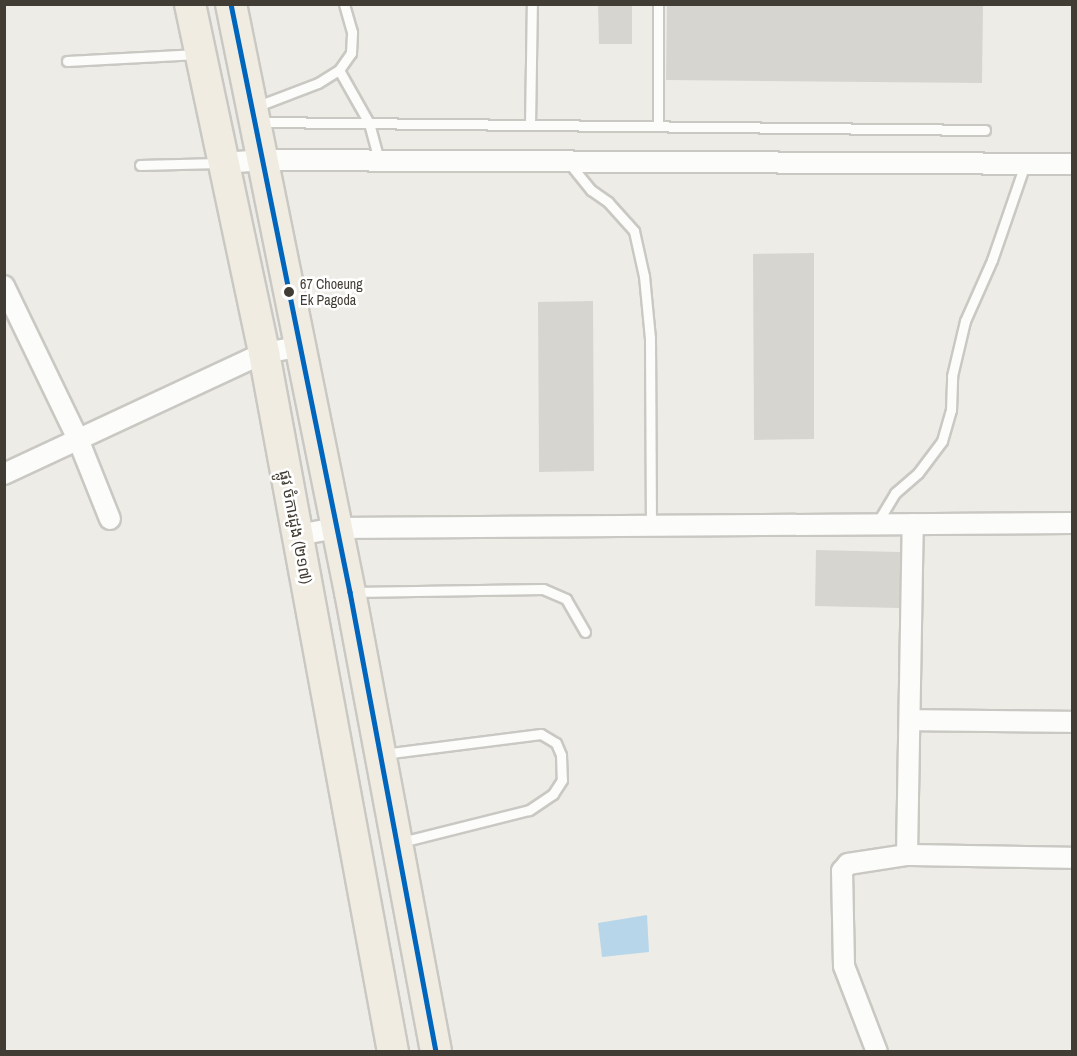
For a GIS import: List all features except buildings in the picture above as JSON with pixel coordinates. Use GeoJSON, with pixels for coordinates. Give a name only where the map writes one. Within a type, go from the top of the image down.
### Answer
{"type":"FeatureCollection","features":[{"type":"Feature","properties":{"kind":"main road","name":"ផ្លូវ ចំការដូង (២១៧)"},"geometry":{"type":"LineString","coordinates":[[190,4],[264,353],[393,1052]]}},
{"type":"Feature","properties":{"kind":"main road"},"geometry":{"type":"LineString","coordinates":[[231,4],[302,346],[436,1052]]}},
{"type":"Feature","properties":{"kind":"main road"},"geometry":{"type":"LineString","coordinates":[[349,808],[389,802]]}},
{"type":"Feature","properties":{"kind":"street"},"geometry":{"type":"LineString","coordinates":[[223,163],[264,160],[1072,164]]}},
{"type":"Feature","properties":{"kind":"street"},"geometry":{"type":"LineString","coordinates":[[4,286],[78,440],[110,519]]}},
{"type":"Feature","properties":{"kind":"street"},"geometry":{"type":"LineString","coordinates":[[4,474],[264,353],[302,346]]}},
{"type":"Feature","properties":{"kind":"street"},"geometry":{"type":"LineString","coordinates":[[297,535],[337,528],[1072,523]]}},
{"type":"Feature","properties":{"kind":"street"},"geometry":{"type":"LineString","coordinates":[[907,855],[913,524]]}},
{"type":"Feature","properties":{"kind":"street"},"geometry":{"type":"LineString","coordinates":[[910,720],[1072,722]]}},
{"type":"Feature","properties":{"kind":"street"},"geometry":{"type":"LineString","coordinates":[[877,1052],[844,966],[842,872],[848,864],[907,855],[1072,858]]}},
{"type":"Feature","properties":{"kind":"lane"},"geometry":{"type":"LineString","coordinates":[[255,115],[339,70],[351,53],[352,32],[344,4]]}},
{"type":"Feature","properties":{"kind":"lane"},"geometry":{"type":"LineString","coordinates":[[530,125],[532,4]]}},
{"type":"Feature","properties":{"kind":"lane"},"geometry":{"type":"LineString","coordinates":[[658,4],[658,126]]}},
{"type":"Feature","properties":{"kind":"lane"},"geometry":{"type":"LineString","coordinates":[[67,62],[200,54]]}},
{"type":"Feature","properties":{"kind":"lane"},"geometry":{"type":"LineString","coordinates":[[339,70],[369,123],[379,161]]}},
{"type":"Feature","properties":{"kind":"lane"},"geometry":{"type":"LineString","coordinates":[[255,115],[369,123],[985,130]]}},
{"type":"Feature","properties":{"kind":"lane"},"geometry":{"type":"LineString","coordinates":[[567,161],[591,190],[608,202],[634,231],[644,276],[650,339],[651,526]]}},
{"type":"Feature","properties":{"kind":"lane"},"geometry":{"type":"LineString","coordinates":[[140,165],[223,163]]}},
{"type":"Feature","properties":{"kind":"lane"},"geometry":{"type":"LineString","coordinates":[[876,524],[895,493],[918,473],[942,441],[951,410],[952,376],[965,321],[992,260],[1025,164]]}},
{"type":"Feature","properties":{"kind":"lane"},"geometry":{"type":"LineString","coordinates":[[350,592],[543,589],[566,599],[585,632]]}},
{"type":"Feature","properties":{"kind":"lane"},"geometry":{"type":"LineString","coordinates":[[380,755],[541,734],[556,743],[561,755],[562,780],[553,794],[529,810],[397,843]]}},
{"type":"Feature","properties":{"kind":"water"},"geometry":{"type":"Polygon","coordinates":[[[647,915],[649,952],[602,957],[598,923],[647,915]]]}},
{"type":"Feature","properties":{"kind":"transit line"},"geometry":{"type":"LineString","coordinates":[[231,4],[350,592],[436,1052]]}},
{"type":"Feature","properties":{"kind":"place","name":"67 Choeung Ek Pagoda"},"geometry":{"type":"Point","coordinates":[289,292]}}]}
